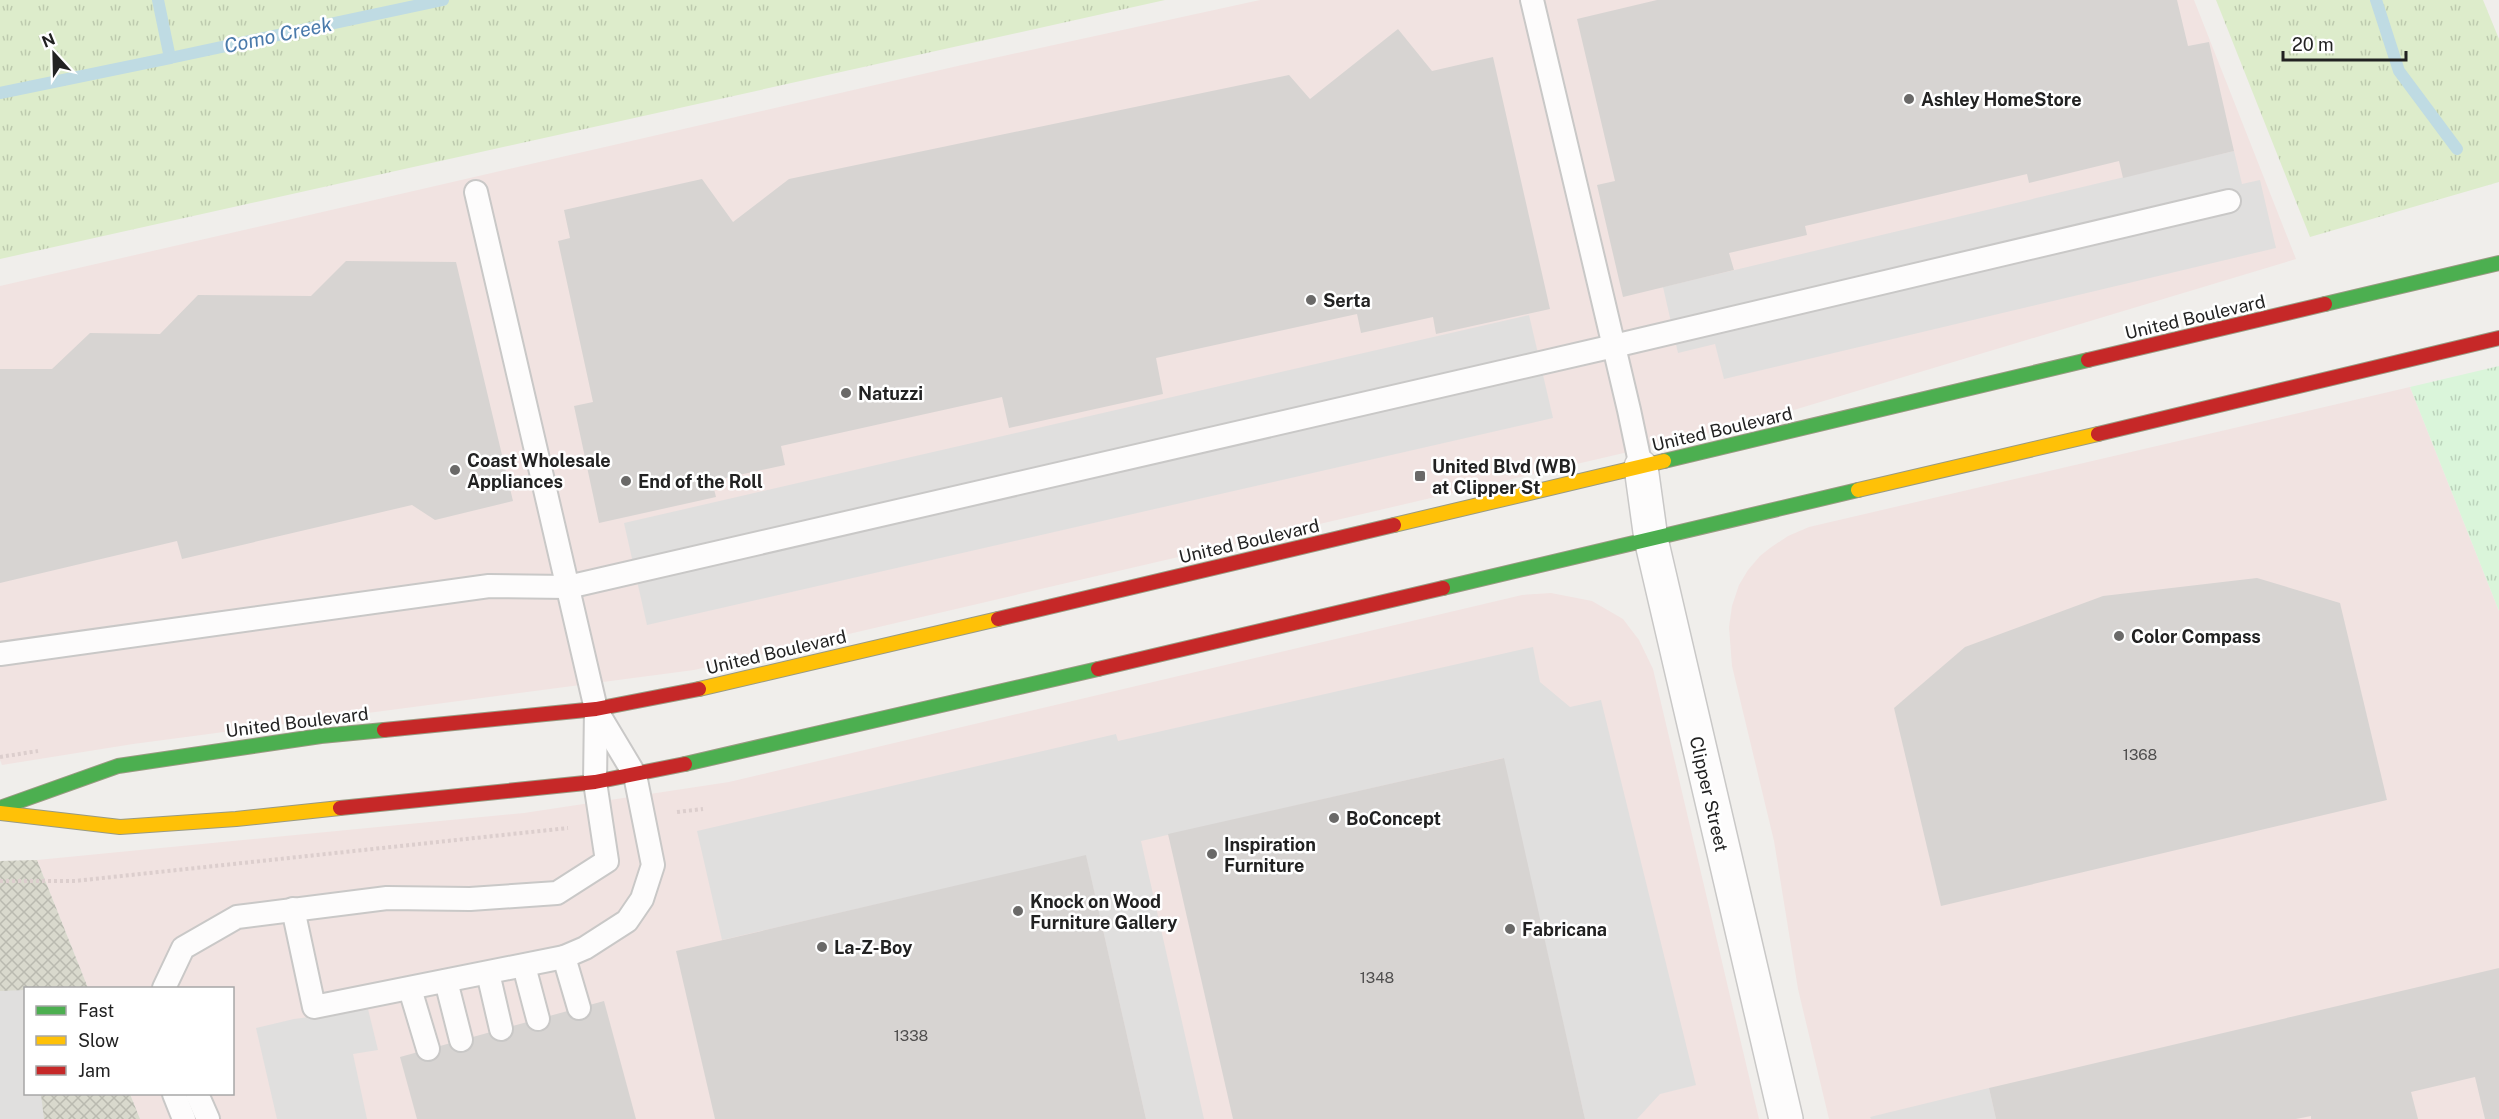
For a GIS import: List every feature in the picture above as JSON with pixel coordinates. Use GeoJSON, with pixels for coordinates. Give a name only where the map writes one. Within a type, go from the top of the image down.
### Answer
{"type":"FeatureCollection","features":[{"type":"Feature","properties":{"kind":"main road","name":"United Boulevard"},"geometry":{"type":"LineString","coordinates":[[0,808],[118,766],[321,735],[596,709],[722,684],[2499,263]]}},
{"type":"Feature","properties":{"kind":"main road"},"geometry":{"type":"LineString","coordinates":[[0,813],[120,827],[236,819],[595,782],[635,775],[735,754],[2499,338]]}},
{"type":"Feature","properties":{"kind":"street","name":"Clipper Street"},"geometry":{"type":"LineString","coordinates":[[1641,467],[1651,539],[1786,1119]]}},
{"type":"Feature","properties":{"kind":"lane"},"geometry":{"type":"LineString","coordinates":[[1532,0],[1641,467]]}},
{"type":"Feature","properties":{"kind":"lane"},"geometry":{"type":"LineString","coordinates":[[164,987],[183,948],[237,917],[387,898],[470,899],[557,893],[607,861],[595,782],[596,709],[476,192]]}},
{"type":"Feature","properties":{"kind":"lane"},"geometry":{"type":"LineString","coordinates":[[0,654],[489,586],[568,586],[1614,346],[2229,201]]}},
{"type":"Feature","properties":{"kind":"lane"},"geometry":{"type":"LineString","coordinates":[[293,909],[314,1007],[564,957],[585,948],[627,921],[642,899],[653,865],[635,775],[596,709]]}},
{"type":"Feature","properties":{"kind":"lane"},"geometry":{"type":"LineString","coordinates":[[564,957],[579,1008]]}},
{"type":"Feature","properties":{"kind":"lane"},"geometry":{"type":"LineString","coordinates":[[524,966],[538,1019]]}},
{"type":"Feature","properties":{"kind":"lane"},"geometry":{"type":"LineString","coordinates":[[488,973],[501,1029]]}},
{"type":"Feature","properties":{"kind":"lane"},"geometry":{"type":"LineString","coordinates":[[446,981],[460,1040]]}},
{"type":"Feature","properties":{"kind":"lane"},"geometry":{"type":"LineString","coordinates":[[410,989],[428,1049]]}},
{"type":"Feature","properties":{"kind":"lane"},"geometry":{"type":"LineString","coordinates":[[174,1095],[184,1119]]}},
{"type":"Feature","properties":{"kind":"lane"},"geometry":{"type":"LineString","coordinates":[[197,1095],[208,1119]]}},
{"type":"Feature","properties":{"kind":"path"},"geometry":{"type":"LineString","coordinates":[[0,881],[75,881],[559,830]]}},
{"type":"Feature","properties":{"kind":"shaded area"},"geometry":{"type":"Polygon","coordinates":[[[1260,0],[2194,0],[2296,259],[1744,425],[694,670],[133,744],[2,765],[0,760],[0,286],[962,65],[1260,0]]]}},
{"type":"Feature","properties":{"kind":"shaded area"},"geometry":{"type":"Polygon","coordinates":[[[2234,151],[2242,184],[2260,180],[2276,248],[1724,379],[1715,344],[1678,353],[1663,287],[2234,151]]]}},
{"type":"Feature","properties":{"kind":"shaded area"},"geometry":{"type":"Polygon","coordinates":[[[1529,315],[1553,418],[647,625],[624,523],[1529,315]]]}},
{"type":"Feature","properties":{"kind":"shaded area"},"geometry":{"type":"Polygon","coordinates":[[[2410,387],[2499,611],[2499,1119],[1829,1119],[1798,989],[1774,841],[1732,666],[1729,627],[1732,606],[1739,585],[1748,570],[1770,548],[1788,536],[1809,527],[2410,387]]]}},
{"type":"Feature","properties":{"kind":"shaded area"},"geometry":{"type":"Polygon","coordinates":[[[1551,593],[1592,601],[1623,619],[1639,640],[1653,669],[1759,1119],[140,1119],[130,1095],[234,1095],[234,987],[88,987],[37,860],[524,813],[729,782],[1522,595],[1551,593]]]}},
{"type":"Feature","properties":{"kind":"shaded area"},"geometry":{"type":"Polygon","coordinates":[[[1533,647],[1540,682],[1570,707],[1601,700],[1696,1085],[1660,1094],[1637,1119],[1585,1119],[1503,758],[1141,841],[1204,1119],[1146,1119],[1086,856],[722,940],[697,831],[1116,734],[1118,741],[1533,647]]]}},
{"type":"Feature","properties":{"kind":"shaded area"},"geometry":{"type":"Polygon","coordinates":[[[37,860],[88,987],[24,987],[24,1095],[130,1095],[140,1119],[0,1119],[0,861],[37,860]]]}},
{"type":"Feature","properties":{"kind":"shaded area"},"geometry":{"type":"Polygon","coordinates":[[[24,990],[24,1095],[41,1095],[44,1119],[0,1119],[0,991],[24,990]]]}},
{"type":"Feature","properties":{"kind":"shaded area"},"geometry":{"type":"Polygon","coordinates":[[[368,1009],[378,1050],[353,1054],[367,1119],[277,1119],[256,1028],[294,1019],[368,1009]]]}},
{"type":"Feature","properties":{"kind":"shaded area"},"geometry":{"type":"Polygon","coordinates":[[[1989,1088],[1996,1119],[1871,1119],[1870,1117],[1989,1088]]]}},
{"type":"Feature","properties":{"kind":"green space"},"geometry":{"type":"Polygon","coordinates":[[[0,0],[1165,0],[0,259],[0,0]]]}},
{"type":"Feature","properties":{"kind":"green space"},"geometry":{"type":"Polygon","coordinates":[[[2216,0],[2483,0],[2499,39],[2499,182],[2310,237],[2216,0]]]}},
{"type":"Feature","properties":{"kind":"green space"},"geometry":{"type":"Polygon","coordinates":[[[2499,366],[2499,611],[2410,387],[2499,366]]]}},
{"type":"Feature","properties":{"kind":"building","name":"Ashley HomeStore"},"geometry":{"type":"Polygon","coordinates":[[[1657,0],[2177,0],[2188,46],[2209,42],[2234,151],[2123,178],[2119,161],[2029,183],[2027,174],[1805,226],[1807,235],[1729,253],[1734,270],[1623,297],[1597,185],[1615,181],[1577,19],[1657,0]]]}},
{"type":"Feature","properties":{"kind":"building"},"geometry":{"type":"Polygon","coordinates":[[[1398,29],[1432,71],[1493,57],[1550,309],[1436,334],[1433,317],[1361,333],[1357,314],[1156,358],[1163,394],[1009,428],[1002,397],[781,446],[785,465],[712,481],[716,497],[599,523],[574,406],[593,402],[558,241],[570,238],[564,210],[702,179],[733,222],[789,179],[1289,75],[1310,99],[1398,29]]]}},
{"type":"Feature","properties":{"kind":"building"},"geometry":{"type":"Polygon","coordinates":[[[346,261],[456,262],[513,501],[435,520],[412,505],[182,559],[177,541],[0,583],[0,369],[52,369],[90,333],[160,334],[198,295],[311,296],[346,261]]]}},
{"type":"Feature","properties":{"kind":"building"},"geometry":{"type":"Polygon","coordinates":[[[2257,578],[2340,603],[2387,800],[1941,906],[1894,708],[1965,647],[2103,596],[2257,578]]]}},
{"type":"Feature","properties":{"kind":"building"},"geometry":{"type":"Polygon","coordinates":[[[1504,758],[1585,1119],[1233,1119],[1168,834],[1504,758]]]}},
{"type":"Feature","properties":{"kind":"building"},"geometry":{"type":"Polygon","coordinates":[[[1086,855],[1146,1119],[715,1119],[676,951],[1086,855]]]}},
{"type":"Feature","properties":{"kind":"building"},"geometry":{"type":"Polygon","coordinates":[[[2499,968],[2499,1119],[2485,1119],[2475,1077],[2411,1092],[2418,1119],[2311,1119],[2311,1116],[2296,1119],[1996,1119],[1989,1088],[2499,968]]]}},
{"type":"Feature","properties":{"kind":"building"},"geometry":{"type":"Polygon","coordinates":[[[604,1001],[636,1119],[417,1119],[400,1057],[604,1001]]]}},
{"type":"Feature","properties":{"kind":"waterway","name":"Como Creek"},"geometry":{"type":"LineString","coordinates":[[158,0],[170,58],[443,0]]}},
{"type":"Feature","properties":{"kind":"waterway","name":"Como Creek"},"geometry":{"type":"LineString","coordinates":[[2376,0],[2399,71],[2457,149]]}},
{"type":"Feature","properties":{"kind":"waterway"},"geometry":{"type":"LineString","coordinates":[[0,93],[170,58]]}},
{"type":"Feature","properties":{"kind":"traffic: fast"},"geometry":{"type":"LineString","coordinates":[[2325,304],[2499,263]]}},
{"type":"Feature","properties":{"kind":"traffic: fast"},"geometry":{"type":"LineString","coordinates":[[1664,461],[2088,360]]}},
{"type":"Feature","properties":{"kind":"traffic: fast"},"geometry":{"type":"LineString","coordinates":[[1443,588],[1858,490]]}},
{"type":"Feature","properties":{"kind":"traffic: fast"},"geometry":{"type":"LineString","coordinates":[[685,764],[1098,669]]}},
{"type":"Feature","properties":{"kind":"traffic: fast"},"geometry":{"type":"LineString","coordinates":[[0,808],[118,766],[321,736],[384,730]]}},
{"type":"Feature","properties":{"kind":"traffic: slow"},"geometry":{"type":"LineString","coordinates":[[1858,490],[2098,434]]}},
{"type":"Feature","properties":{"kind":"traffic: slow"},"geometry":{"type":"LineString","coordinates":[[1394,525],[1664,461]]}},
{"type":"Feature","properties":{"kind":"traffic: slow"},"geometry":{"type":"LineString","coordinates":[[699,689],[998,619]]}},
{"type":"Feature","properties":{"kind":"traffic: slow"},"geometry":{"type":"LineString","coordinates":[[0,813],[120,827],[236,819],[340,808]]}},
{"type":"Feature","properties":{"kind":"traffic: jam"},"geometry":{"type":"LineString","coordinates":[[2088,360],[2325,304]]}},
{"type":"Feature","properties":{"kind":"traffic: jam"},"geometry":{"type":"LineString","coordinates":[[2098,434],[2499,338]]}},
{"type":"Feature","properties":{"kind":"traffic: jam"},"geometry":{"type":"LineString","coordinates":[[998,619],[1394,525]]}},
{"type":"Feature","properties":{"kind":"traffic: jam"},"geometry":{"type":"LineString","coordinates":[[1098,669],[1443,588]]}},
{"type":"Feature","properties":{"kind":"traffic: jam"},"geometry":{"type":"LineString","coordinates":[[384,730],[596,709],[699,689]]}},
{"type":"Feature","properties":{"kind":"traffic: jam"},"geometry":{"type":"LineString","coordinates":[[340,808],[595,782],[685,764]]}},
{"type":"Feature","properties":{"kind":"place","name":"Ashley HomeStore"},"geometry":{"type":"Point","coordinates":[1909,99]}},
{"type":"Feature","properties":{"kind":"place","name":"Serta"},"geometry":{"type":"Point","coordinates":[1311,300]}},
{"type":"Feature","properties":{"kind":"place","name":"Natuzzi"},"geometry":{"type":"Point","coordinates":[846,393]}},
{"type":"Feature","properties":{"kind":"place","name":"Coast Wholesale Appliances"},"geometry":{"type":"Point","coordinates":[455,470]}},
{"type":"Feature","properties":{"kind":"place","name":"United Blvd (WB) at Clipper St"},"geometry":{"type":"Point","coordinates":[1420,476]}},
{"type":"Feature","properties":{"kind":"place","name":"End of the Roll"},"geometry":{"type":"Point","coordinates":[626,481]}},
{"type":"Feature","properties":{"kind":"place","name":"Color Compass"},"geometry":{"type":"Point","coordinates":[2119,636]}},
{"type":"Feature","properties":{"kind":"place","name":"BoConcept"},"geometry":{"type":"Point","coordinates":[1334,818]}},
{"type":"Feature","properties":{"kind":"place","name":"Inspiration Furniture"},"geometry":{"type":"Point","coordinates":[1212,854]}},
{"type":"Feature","properties":{"kind":"place","name":"Knock on Wood Furniture Gallery"},"geometry":{"type":"Point","coordinates":[1018,911]}},
{"type":"Feature","properties":{"kind":"place","name":"Fabricana"},"geometry":{"type":"Point","coordinates":[1510,929]}},
{"type":"Feature","properties":{"kind":"place","name":"La-Z-Boy"},"geometry":{"type":"Point","coordinates":[822,947]}}]}
